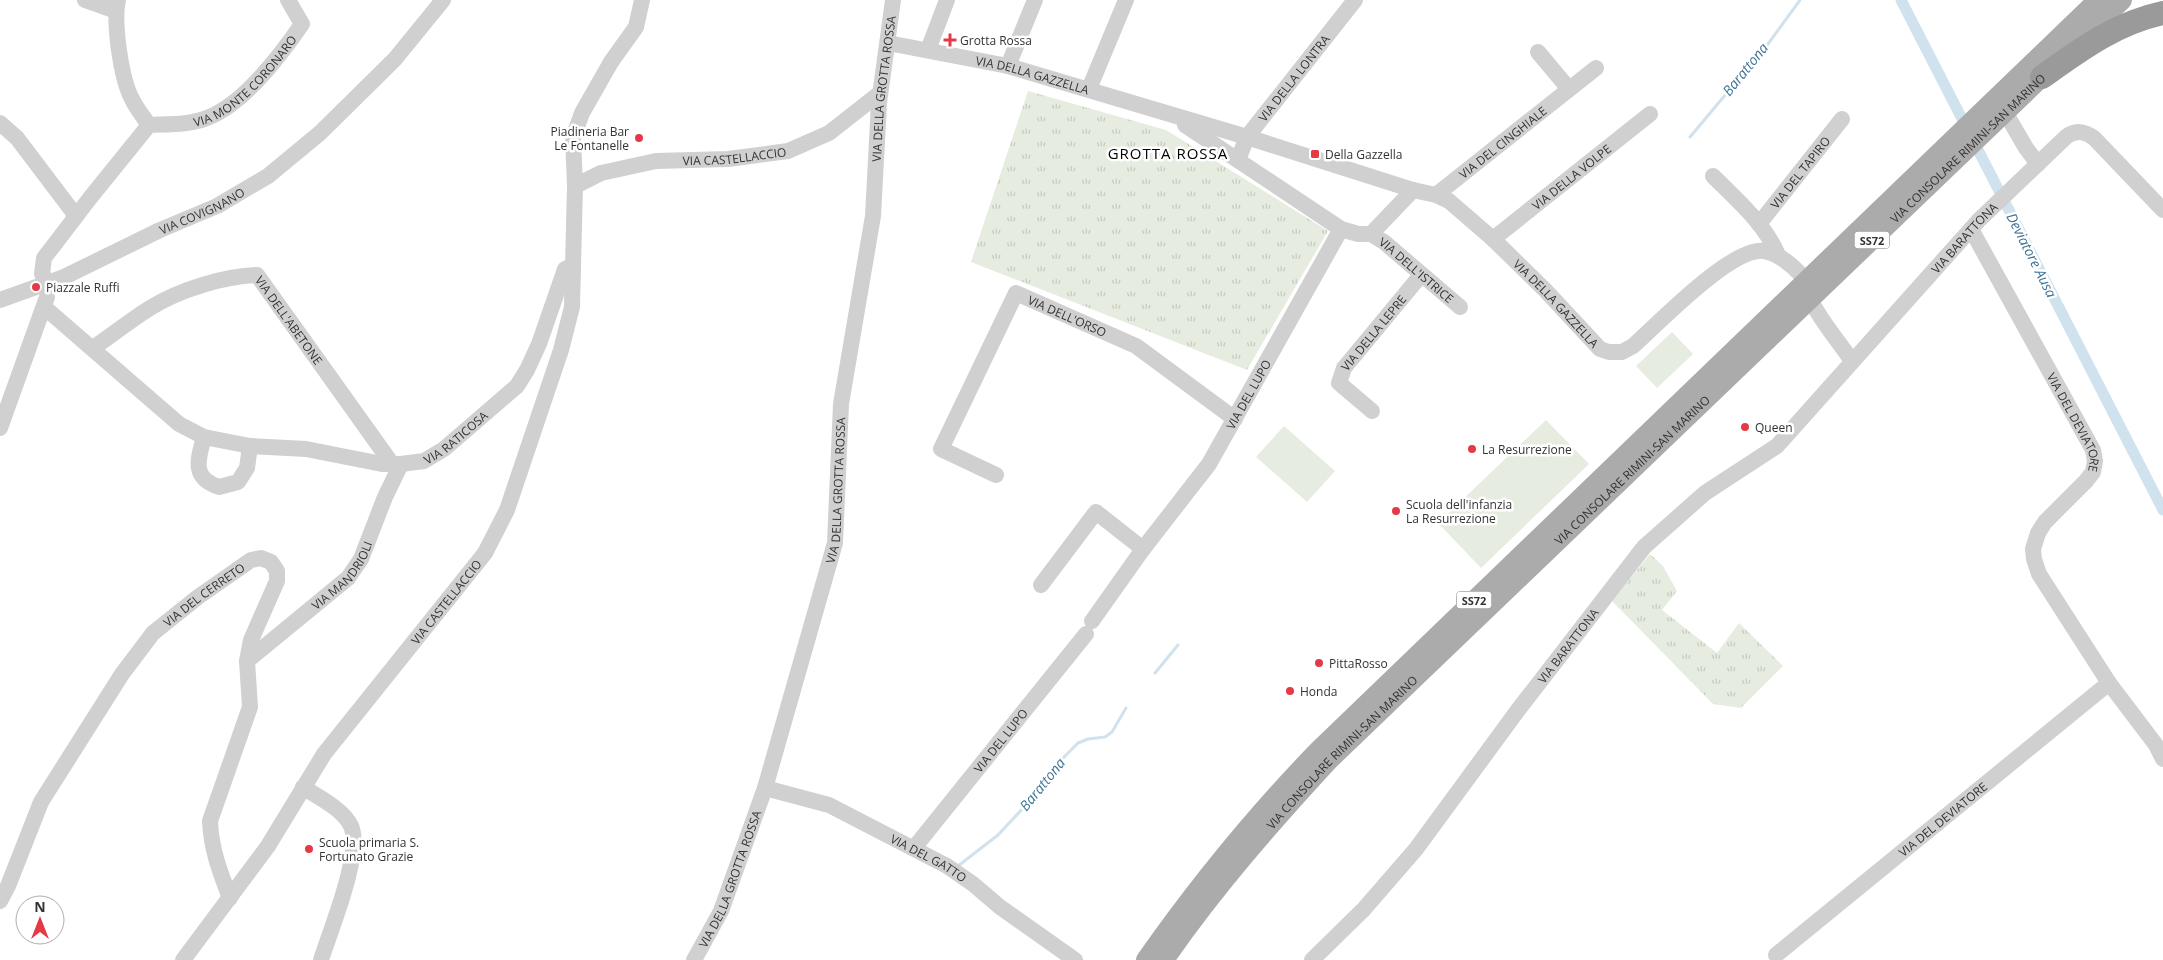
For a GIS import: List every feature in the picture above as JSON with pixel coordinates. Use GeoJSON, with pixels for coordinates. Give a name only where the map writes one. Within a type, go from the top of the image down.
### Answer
{"type":"FeatureCollection","features":[{"type":"Feature","properties":{"kind":"highway"},"geometry":{"type":"LineString","coordinates":[[2042,77],[2096,39],[2129,23],[2163,13]]}},
{"type":"Feature","properties":{"kind":"main road","name":"VIA CONSOLARE RIMINI-SAN MARINO"},"geometry":{"type":"LineString","coordinates":[[1995,115],[2098,0]]}},
{"type":"Feature","properties":{"kind":"main road","name":"VIA CONSOLARE RIMINI-SAN MARINO"},"geometry":{"type":"LineString","coordinates":[[1146,960],[1176,916],[1225,854],[1279,791],[1318,751],[1949,155],[2042,77],[2122,0]]}},
{"type":"Feature","properties":{"kind":"main road","name":"VIA CONSOLARE RIMINI-SAN MARINO"},"geometry":{"type":"LineString","coordinates":[[1164,960],[1189,924],[1235,866],[1329,760],[1808,290]]}},
{"type":"Feature","properties":{"kind":"street"},"geometry":{"type":"LineString","coordinates":[[0,428],[49,289],[48,283],[42,274],[44,258],[149,125],[132,99],[123,75],[117,6],[85,0]]}},
{"type":"Feature","properties":{"kind":"street","name":"VIA MONTE CORONARO"},"geometry":{"type":"LineString","coordinates":[[149,125],[185,123],[207,118],[232,104],[267,71],[302,24],[288,0]]}},
{"type":"Feature","properties":{"kind":"street","name":"VIA COVIGNANO"},"geometry":{"type":"LineString","coordinates":[[0,300],[48,283],[160,230],[217,206],[268,176],[320,133],[388,66],[443,0]]}},
{"type":"Feature","properties":{"kind":"street","name":"VIA CASTELLACCIO"},"geometry":{"type":"LineString","coordinates":[[183,960],[268,846],[324,754],[485,553],[507,510],[562,350],[572,307],[575,186],[573,138],[582,113],[611,62],[636,27],[642,0]]}},
{"type":"Feature","properties":{"kind":"street","name":"VIA DELLA GROTTA ROSSA"},"geometry":{"type":"LineString","coordinates":[[694,960],[721,911],[765,788],[834,543],[841,404],[874,216],[880,93],[893,0]]}},
{"type":"Feature","properties":{"kind":"street"},"geometry":{"type":"LineString","coordinates":[[928,50],[946,0]]}},
{"type":"Feature","properties":{"kind":"street"},"geometry":{"type":"LineString","coordinates":[[1008,66],[1034,0]]}},
{"type":"Feature","properties":{"kind":"street"},"geometry":{"type":"LineString","coordinates":[[1089,89],[1126,0]]}},
{"type":"Feature","properties":{"kind":"street","name":"VIA DELLA LONTRA"},"geometry":{"type":"LineString","coordinates":[[1238,160],[1247,137],[1355,0]]}},
{"type":"Feature","properties":{"kind":"street","name":"VIA DELLA GAZZELLA"},"geometry":{"type":"LineString","coordinates":[[888,43],[1008,66],[1247,137],[1413,190],[1436,195],[1449,201],[1493,239],[1546,291],[1600,349],[1610,352],[1622,352],[1633,346],[1715,273],[1734,260],[1750,252],[1764,251],[1778,255]]}},
{"type":"Feature","properties":{"kind":"street"},"geometry":{"type":"LineString","coordinates":[[1538,52],[1569,89]]}},
{"type":"Feature","properties":{"kind":"street","name":"VIA DEL CINGHIALE"},"geometry":{"type":"LineString","coordinates":[[1436,195],[1596,68]]}},
{"type":"Feature","properties":{"kind":"street","name":"VIA CASTELLACCIO"},"geometry":{"type":"LineString","coordinates":[[575,186],[601,173],[656,161],[728,159],[788,151],[829,133],[880,93]]}},
{"type":"Feature","properties":{"kind":"street","name":"VIA DELLA VOLPE"},"geometry":{"type":"LineString","coordinates":[[1493,239],[1650,114]]}},
{"type":"Feature","properties":{"kind":"street"},"geometry":{"type":"LineString","coordinates":[[1995,115],[2026,148],[2033,169]]}},
{"type":"Feature","properties":{"kind":"street","name":"VIA DELLA GAZZELLA"},"geometry":{"type":"LineString","coordinates":[[1172,116],[1341,229],[1358,234],[1371,234]]}},
{"type":"Feature","properties":{"kind":"street","name":"VIA DEL TAPIRO"},"geometry":{"type":"LineString","coordinates":[[1759,224],[1842,119]]}},
{"type":"Feature","properties":{"kind":"street"},"geometry":{"type":"LineString","coordinates":[[0,123],[17,138],[76,216]]}},
{"type":"Feature","properties":{"kind":"street","name":"VIA BARATTONA"},"geometry":{"type":"LineString","coordinates":[[1312,960],[1364,909],[1416,849],[1518,710],[1644,547],[1705,493],[1777,446],[1975,224],[2067,136],[2081,131],[2094,138],[2163,210]]}},
{"type":"Feature","properties":{"kind":"street"},"geometry":{"type":"LineString","coordinates":[[1714,176],[1759,224],[1771,239],[1778,255],[1801,275],[1823,320],[1852,361]]}},
{"type":"Feature","properties":{"kind":"street"},"geometry":{"type":"LineString","coordinates":[[1371,234],[1413,190]]}},
{"type":"Feature","properties":{"kind":"street","name":"VIA DEL DEVIATORE"},"geometry":{"type":"LineString","coordinates":[[1975,224],[2093,450],[2093,472],[2038,533],[2034,548],[2039,574],[2109,683],[2156,745],[2163,759]]}},
{"type":"Feature","properties":{"kind":"street","name":"VIA DEL LUPO"},"geometry":{"type":"LineString","coordinates":[[914,848],[1089,628],[1143,549],[1209,464],[1236,419],[1341,229]]}},
{"type":"Feature","properties":{"kind":"street","name":"VIA DELL'ISTRICE"},"geometry":{"type":"LineString","coordinates":[[1371,234],[1384,242],[1460,307]]}},
{"type":"Feature","properties":{"kind":"street","name":"VIA RATICOSA"},"geometry":{"type":"LineString","coordinates":[[44,306],[180,424],[204,437],[250,446],[306,448],[397,464],[424,460],[444,448],[517,386],[539,344],[565,270],[573,266]]}},
{"type":"Feature","properties":{"kind":"street","name":"VIA DELL'ABETONE"},"geometry":{"type":"LineString","coordinates":[[93,348],[152,307],[197,287],[242,276],[257,275],[397,464]]}},
{"type":"Feature","properties":{"kind":"street","name":"VIA DELLA LEPRE"},"geometry":{"type":"LineString","coordinates":[[1372,411],[1339,383],[1344,368],[1421,275]]}},
{"type":"Feature","properties":{"kind":"street","name":"VIA DELL'ORSO"},"geometry":{"type":"LineString","coordinates":[[996,475],[941,449],[1016,293],[1136,346],[1236,419]]}},
{"type":"Feature","properties":{"kind":"street"},"geometry":{"type":"LineString","coordinates":[[204,437],[198,469],[202,478],[219,487],[238,482],[247,468],[250,446]]}},
{"type":"Feature","properties":{"kind":"street","name":"VIA MANDRIOLI"},"geometry":{"type":"LineString","coordinates":[[247,660],[348,578],[361,558],[397,464]]}},
{"type":"Feature","properties":{"kind":"street"},"geometry":{"type":"LineString","coordinates":[[1041,585],[1096,512],[1143,549]]}},
{"type":"Feature","properties":{"kind":"street","name":"VIA DEL CERRETO"},"geometry":{"type":"LineString","coordinates":[[0,901],[8,886],[40,802],[122,674],[153,633],[198,597],[251,560],[261,558],[271,562],[277,570],[277,582],[251,640],[247,660],[250,707],[210,821],[211,838],[218,868],[230,898]]}},
{"type":"Feature","properties":{"kind":"street","name":"VIA DEL DEVIATORE"},"geometry":{"type":"LineString","coordinates":[[1776,955],[2109,683]]}},
{"type":"Feature","properties":{"kind":"street"},"geometry":{"type":"LineString","coordinates":[[303,787],[344,815],[351,826],[355,838],[350,872],[321,960]]}},
{"type":"Feature","properties":{"kind":"street","name":"VIA DEL GATTO"},"geometry":{"type":"LineString","coordinates":[[765,788],[829,805],[947,866],[973,884],[1000,907],[1075,960]]}},
{"type":"Feature","properties":{"kind":"green space"},"geometry":{"type":"Polygon","coordinates":[[[1028,91],[1166,130],[1328,231],[1247,370],[971,262],[1028,91]]]}},
{"type":"Feature","properties":{"kind":"green space"},"geometry":{"type":"Polygon","coordinates":[[[1672,332],[1693,354],[1657,388],[1636,366],[1672,332]]]}},
{"type":"Feature","properties":{"kind":"green space"},"geometry":{"type":"Polygon","coordinates":[[[1546,420],[1589,464],[1481,568],[1438,523],[1546,420]]]}},
{"type":"Feature","properties":{"kind":"green space"},"geometry":{"type":"Polygon","coordinates":[[[1284,426],[1335,471],[1307,502],[1256,457],[1284,426]]]}},
{"type":"Feature","properties":{"kind":"green space"},"geometry":{"type":"Polygon","coordinates":[[[1650,554],[1663,566],[1677,591],[1662,610],[1717,653],[1739,623],[1783,666],[1741,708],[1713,704],[1612,601],[1650,554]]]}},
{"type":"Feature","properties":{"kind":"waterway","name":"Barattona"},"geometry":{"type":"LineString","coordinates":[[1690,137],[1768,44],[1800,0]]}},
{"type":"Feature","properties":{"kind":"waterway","name":"Deviatore Ausa"},"geometry":{"type":"LineString","coordinates":[[1901,0],[2163,510]]}},
{"type":"Feature","properties":{"kind":"waterway","name":"Barattona"},"geometry":{"type":"LineString","coordinates":[[1155,673],[1178,645]]}},
{"type":"Feature","properties":{"kind":"waterway","name":"Barattona"},"geometry":{"type":"LineString","coordinates":[[958,866],[998,835],[1078,743],[1088,739],[1105,737],[1112,732],[1126,708]]}},
{"type":"Feature","properties":{"kind":"place","name":"Grotta Rossa"},"geometry":{"type":"Point","coordinates":[950,40]}},
{"type":"Feature","properties":{"kind":"place","name":"Piadineria Bar Le Fontanelle"},"geometry":{"type":"Point","coordinates":[639,138]}},
{"type":"Feature","properties":{"kind":"place","name":"Della Gazzella"},"geometry":{"type":"Point","coordinates":[1315,154]}},
{"type":"Feature","properties":{"kind":"place","name":"Piazzale Ruffi"},"geometry":{"type":"Point","coordinates":[36,287]}},
{"type":"Feature","properties":{"kind":"place","name":"Queen"},"geometry":{"type":"Point","coordinates":[1745,427]}},
{"type":"Feature","properties":{"kind":"place","name":"La Resurrezione"},"geometry":{"type":"Point","coordinates":[1472,449]}},
{"type":"Feature","properties":{"kind":"place","name":"Scuola dell'infanzia La Resurrezione"},"geometry":{"type":"Point","coordinates":[1396,511]}},
{"type":"Feature","properties":{"kind":"place","name":"PittaRosso"},"geometry":{"type":"Point","coordinates":[1319,663]}},
{"type":"Feature","properties":{"kind":"place","name":"Honda"},"geometry":{"type":"Point","coordinates":[1290,691]}},
{"type":"Feature","properties":{"kind":"place","name":"Scuola primaria S. Fortunato Grazie"},"geometry":{"type":"Point","coordinates":[309,849]}},
{"type":"Feature","properties":{"kind":"district","name":"GROTTA ROSSA"},"geometry":{"type":"Point","coordinates":[1168,153]}}]}
